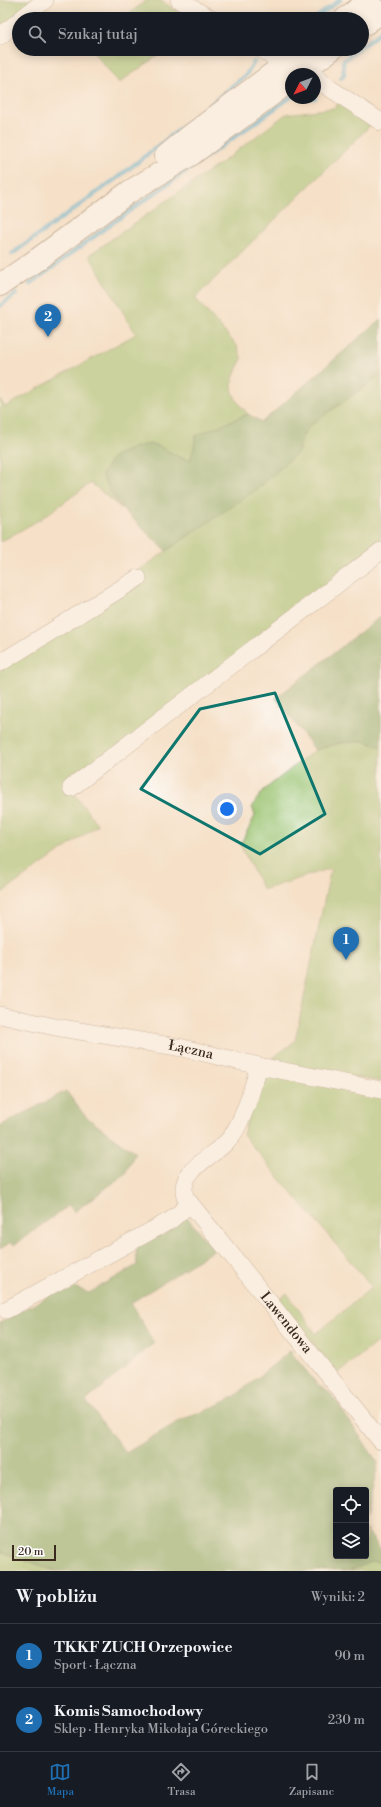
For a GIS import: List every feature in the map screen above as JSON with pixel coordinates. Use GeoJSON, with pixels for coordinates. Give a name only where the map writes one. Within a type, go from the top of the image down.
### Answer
{"type":"FeatureCollection","features":[{"type":"Feature","properties":{"kind":"main road"},"geometry":{"type":"LineString","coordinates":[[354,12],[370,0]]}},
{"type":"Feature","properties":{"kind":"main road"},"geometry":{"type":"LineString","coordinates":[[369,21],[381,12]]}},
{"type":"Feature","properties":{"kind":"main road"},"geometry":{"type":"LineString","coordinates":[[300,68],[320,56]]}},
{"type":"Feature","properties":{"kind":"main road"},"geometry":{"type":"LineString","coordinates":[[0,285],[44,255],[129,192],[151,170],[190,136],[285,77]]}},
{"type":"Feature","properties":{"kind":"street"},"geometry":{"type":"LineString","coordinates":[[30,12],[45,0]]}},
{"type":"Feature","properties":{"kind":"street"},"geometry":{"type":"LineString","coordinates":[[179,0],[199,12]]}},
{"type":"Feature","properties":{"kind":"street"},"geometry":{"type":"LineString","coordinates":[[0,36],[12,26]]}},
{"type":"Feature","properties":{"kind":"street"},"geometry":{"type":"LineString","coordinates":[[273,56],[300,68]]}},
{"type":"Feature","properties":{"kind":"street"},"geometry":{"type":"LineString","coordinates":[[321,82],[378,116]]}},
{"type":"Feature","properties":{"kind":"street"},"geometry":{"type":"LineString","coordinates":[[71,788],[381,551]]}},
{"type":"Feature","properties":{"kind":"street"},"geometry":{"type":"LineString","coordinates":[[0,663],[138,578]]}},
{"type":"Feature","properties":{"kind":"street","name":"Łączna"},"geometry":{"type":"LineString","coordinates":[[0,1015],[55,1027],[183,1048],[259,1066],[381,1090]]}},
{"type":"Feature","properties":{"kind":"street","name":"Lawendowa"},"geometry":{"type":"LineString","coordinates":[[259,1066],[241,1118],[230,1138],[191,1171],[185,1180],[184,1191],[190,1204],[298,1336],[381,1442]]}},
{"type":"Feature","properties":{"kind":"street"},"geometry":{"type":"LineString","coordinates":[[6,1310],[171,1220],[190,1204]]}},
{"type":"Feature","properties":{"kind":"highlighted area"},"geometry":{"type":"Polygon","coordinates":[[[275,693],[325,814],[260,854],[141,789],[200,709],[275,693]]]}},
{"type":"Feature","properties":{"kind":"green space"},"geometry":{"type":"Polygon","coordinates":[[[0,0],[36,0],[21,12],[12,12],[12,19],[0,28],[0,0]]]}},
{"type":"Feature","properties":{"kind":"green space"},"geometry":{"type":"Polygon","coordinates":[[[147,0],[160,0],[178,12],[131,12],[147,0]]]}},
{"type":"Feature","properties":{"kind":"green space"},"geometry":{"type":"Polygon","coordinates":[[[97,56],[157,56],[119,83],[97,56]]]}},
{"type":"Feature","properties":{"kind":"green space"},"geometry":{"type":"Polygon","coordinates":[[[338,103],[370,126],[195,298],[237,346],[242,359],[234,375],[232,388],[237,400],[248,414],[196,436],[194,449],[190,460],[181,458],[158,446],[147,444],[135,447],[113,457],[109,491],[118,504],[135,520],[91,483],[39,520],[0,542],[0,399],[5,407],[136,334],[89,255],[225,160],[286,114],[334,108],[338,103]]]}},
{"type":"Feature","properties":{"kind":"green space"},"geometry":{"type":"Polygon","coordinates":[[[381,319],[381,375],[309,426],[302,437],[298,452],[260,487],[166,551],[130,516],[108,487],[102,475],[113,457],[129,450],[147,444],[158,446],[181,458],[190,460],[194,449],[195,436],[248,414],[262,422],[381,319]]]}},
{"type":"Feature","properties":{"kind":"green space"},"geometry":{"type":"Polygon","coordinates":[[[381,375],[381,543],[69,787],[98,825],[0,894],[0,668],[232,505],[298,452],[302,437],[309,426],[381,375]]]}},
{"type":"Feature","properties":{"kind":"green space"},"geometry":{"type":"Polygon","coordinates":[[[381,616],[381,747],[364,741],[340,743],[315,750],[276,698],[381,616]]]}},
{"type":"Feature","properties":{"kind":"green space"},"geometry":{"type":"Polygon","coordinates":[[[364,741],[381,747],[381,1082],[280,1063],[273,1058],[295,1041],[331,868],[263,890],[240,845],[255,816],[252,806],[264,790],[315,750],[340,743],[364,741]]]}},
{"type":"Feature","properties":{"kind":"green space"},"geometry":{"type":"Polygon","coordinates":[[[261,1070],[381,1097],[381,1339],[337,1374],[279,1299],[287,1293],[316,1334],[372,1287],[243,1135],[261,1070]]]}},
{"type":"Feature","properties":{"kind":"green space"},"geometry":{"type":"Polygon","coordinates":[[[66,1091],[86,1117],[135,1153],[125,1174],[74,1212],[69,1205],[14,1245],[11,1242],[0,1249],[0,1126],[66,1091]]]}},
{"type":"Feature","properties":{"kind":"green space"},"geometry":{"type":"Polygon","coordinates":[[[186,1216],[214,1250],[131,1303],[154,1343],[86,1401],[126,1453],[182,1419],[203,1412],[234,1397],[290,1351],[316,1383],[331,1394],[378,1463],[369,1506],[369,1487],[333,1487],[333,1559],[369,1559],[369,1533],[381,1550],[381,1562],[372,1561],[350,1571],[57,1571],[0,1551],[0,1323],[69,1285],[89,1293],[137,1265],[136,1245],[186,1216]]]}},
{"type":"Feature","properties":{"kind":"green space"},"geometry":{"type":"Polygon","coordinates":[[[0,1551],[57,1571],[0,1571],[0,1551]]]}},
{"type":"Feature","properties":{"kind":"green space"},"geometry":{"type":"Polygon","coordinates":[[[372,1561],[381,1562],[381,1571],[350,1571],[372,1561]]]}},
{"type":"Feature","properties":{"kind":"waterway"},"geometry":{"type":"LineString","coordinates":[[324,12],[340,0]]}},
{"type":"Feature","properties":{"kind":"waterway"},"geometry":{"type":"LineString","coordinates":[[369,41],[381,32]]}},
{"type":"Feature","properties":{"kind":"waterway"},"geometry":{"type":"LineString","coordinates":[[341,78],[344,75],[343,61],[350,56]]}},
{"type":"Feature","properties":{"kind":"waterway"},"geometry":{"type":"LineString","coordinates":[[12,254],[117,178],[189,122],[246,75],[254,62]]}},
{"type":"Feature","properties":{"kind":"waterway"},"geometry":{"type":"LineString","coordinates":[[30,284],[111,224],[285,101]]}},
{"type":"Feature","properties":{"kind":"waterway"},"geometry":{"type":"LineString","coordinates":[[0,306],[16,294]]}},
{"type":"Feature","properties":{"kind":"place","name":"Komis Samochodowy"},"geometry":{"type":"Point","coordinates":[48,337]}},
{"type":"Feature","properties":{"kind":"place","name":"TKKF ZUCH Orzepowice"},"geometry":{"type":"Point","coordinates":[346,960]}}]}
